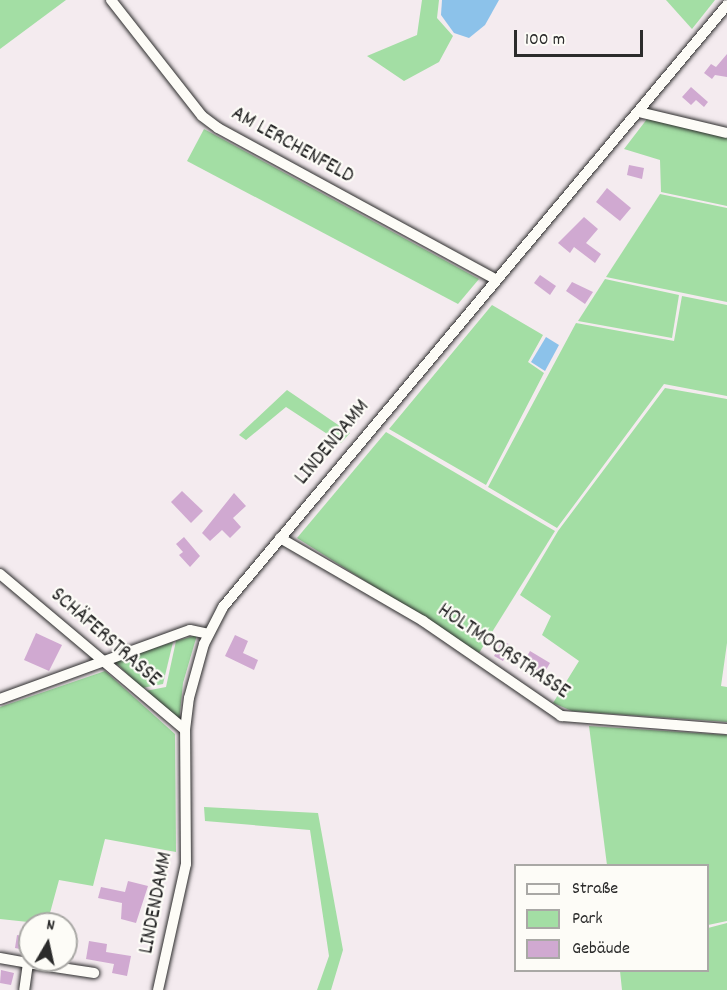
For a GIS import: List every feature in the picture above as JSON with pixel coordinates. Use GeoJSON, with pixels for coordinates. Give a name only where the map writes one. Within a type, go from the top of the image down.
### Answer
{"type":"FeatureCollection","features":[{"type":"Feature","properties":{"kind":"street","name":"AM LERCHENFELD"},"geometry":{"type":"LineString","coordinates":[[111,0],[202,116],[218,128],[495,279]]}},
{"type":"Feature","properties":{"kind":"street","name":"LINDENDAMM"},"geometry":{"type":"LineString","coordinates":[[158,990],[186,864],[185,730],[192,681],[208,634],[235,591],[495,279],[639,112],[727,4]]}},
{"type":"Feature","properties":{"kind":"street"},"geometry":{"type":"LineString","coordinates":[[639,112],[727,133]]}},
{"type":"Feature","properties":{"kind":"street","name":"HOLTMOORSTRASSE"},"geometry":{"type":"LineString","coordinates":[[280,538],[423,621],[561,717],[727,729]]}},
{"type":"Feature","properties":{"kind":"street","name":"SCHÄFERSTRASSE"},"geometry":{"type":"LineString","coordinates":[[0,574],[185,730]]}},
{"type":"Feature","properties":{"kind":"street"},"geometry":{"type":"LineString","coordinates":[[0,699],[106,663],[190,630],[208,634]]}},
{"type":"Feature","properties":{"kind":"street"},"geometry":{"type":"LineString","coordinates":[[0,958],[18,961]]}},
{"type":"Feature","properties":{"kind":"street"},"geometry":{"type":"LineString","coordinates":[[78,971],[94,973]]}},
{"type":"Feature","properties":{"kind":"street"},"geometry":{"type":"LineString","coordinates":[[24,990],[27,972]]}},
{"type":"Feature","properties":{"kind":"green space"},"geometry":{"type":"Polygon","coordinates":[[[0,0],[66,0],[0,49],[0,0]]]}},
{"type":"Feature","properties":{"kind":"green space"},"geometry":{"type":"Polygon","coordinates":[[[422,0],[439,0],[437,18],[453,36],[439,62],[404,81],[367,56],[417,35],[422,0]]]}},
{"type":"Feature","properties":{"kind":"green space"},"geometry":{"type":"Polygon","coordinates":[[[666,0],[715,0],[692,29],[666,0]]]}},
{"type":"Feature","properties":{"kind":"green space"},"geometry":{"type":"Polygon","coordinates":[[[647,119],[727,135],[727,206],[661,192],[660,160],[624,149],[647,119]]]}},
{"type":"Feature","properties":{"kind":"green space"},"geometry":{"type":"Polygon","coordinates":[[[204,129],[479,279],[458,304],[187,161],[204,129]]]}},
{"type":"Feature","properties":{"kind":"green space"},"geometry":{"type":"Polygon","coordinates":[[[660,194],[727,208],[727,302],[606,277],[660,194]]]}},
{"type":"Feature","properties":{"kind":"green space"},"geometry":{"type":"Polygon","coordinates":[[[605,279],[679,295],[672,338],[578,321],[605,279]]]}},
{"type":"Feature","properties":{"kind":"green space"},"geometry":{"type":"Polygon","coordinates":[[[682,296],[727,305],[727,396],[664,384],[557,528],[488,487],[576,323],[674,341],[682,296]]]}},
{"type":"Feature","properties":{"kind":"green space"},"geometry":{"type":"Polygon","coordinates":[[[492,305],[543,335],[528,362],[544,373],[486,485],[389,429],[492,305]]]}},
{"type":"Feature","properties":{"kind":"green space"},"geometry":{"type":"Polygon","coordinates":[[[665,388],[727,399],[727,643],[721,686],[727,687],[727,722],[572,711],[553,703],[579,661],[542,635],[551,616],[520,595],[558,531],[665,388]]]}},
{"type":"Feature","properties":{"kind":"green space"},"geometry":{"type":"Polygon","coordinates":[[[287,390],[350,433],[341,443],[286,407],[246,440],[239,435],[287,390]]]}},
{"type":"Feature","properties":{"kind":"green space"},"geometry":{"type":"Polygon","coordinates":[[[386,432],[555,531],[479,653],[297,538],[386,432]]]}},
{"type":"Feature","properties":{"kind":"green space"},"geometry":{"type":"Polygon","coordinates":[[[197,635],[183,683],[179,722],[145,691],[166,687],[176,641],[197,635]]]}},
{"type":"Feature","properties":{"kind":"green space"},"geometry":{"type":"Polygon","coordinates":[[[173,642],[163,684],[142,688],[114,661],[173,642]]]}},
{"type":"Feature","properties":{"kind":"green space"},"geometry":{"type":"Polygon","coordinates":[[[105,671],[175,734],[176,852],[105,839],[93,886],[59,880],[50,912],[18,912],[18,921],[0,919],[0,707],[105,671]]]}},
{"type":"Feature","properties":{"kind":"green space"},"geometry":{"type":"Polygon","coordinates":[[[589,726],[727,735],[727,921],[709,925],[709,864],[607,864],[589,726]]]}},
{"type":"Feature","properties":{"kind":"green space"},"geometry":{"type":"Polygon","coordinates":[[[204,807],[318,813],[343,950],[331,990],[317,990],[329,956],[310,830],[205,821],[204,807]]]}},
{"type":"Feature","properties":{"kind":"green space"},"geometry":{"type":"Polygon","coordinates":[[[727,923],[727,990],[622,990],[620,972],[709,972],[709,928],[727,923]]]}},
{"type":"Feature","properties":{"kind":"water"},"geometry":{"type":"Polygon","coordinates":[[[442,0],[499,0],[485,25],[469,38],[454,33],[441,15],[442,0]]]}},
{"type":"Feature","properties":{"kind":"water"},"geometry":{"type":"Polygon","coordinates":[[[546,337],[559,345],[545,371],[531,362],[546,337]]]}},
{"type":"Feature","properties":{"kind":"building"},"geometry":{"type":"Polygon","coordinates":[[[727,54],[727,77],[715,75],[712,79],[704,73],[711,64],[716,67],[727,54]]]}},
{"type":"Feature","properties":{"kind":"building"},"geometry":{"type":"Polygon","coordinates":[[[691,87],[708,102],[704,107],[696,100],[691,105],[682,97],[691,87]]]}},
{"type":"Feature","properties":{"kind":"building"},"geometry":{"type":"Polygon","coordinates":[[[629,165],[644,168],[642,179],[627,175],[629,165]]]}},
{"type":"Feature","properties":{"kind":"building"},"geometry":{"type":"Polygon","coordinates":[[[607,188],[631,208],[620,221],[596,202],[607,188]]]}},
{"type":"Feature","properties":{"kind":"building"},"geometry":{"type":"Polygon","coordinates":[[[584,217],[598,229],[586,243],[601,254],[595,263],[574,247],[570,253],[558,243],[584,217]]]}},
{"type":"Feature","properties":{"kind":"building"},"geometry":{"type":"Polygon","coordinates":[[[540,275],[556,286],[550,295],[534,283],[540,275]]]}},
{"type":"Feature","properties":{"kind":"building"},"geometry":{"type":"Polygon","coordinates":[[[572,282],[593,292],[585,304],[566,291],[572,282]]]}},
{"type":"Feature","properties":{"kind":"building"},"geometry":{"type":"Polygon","coordinates":[[[182,491],[203,511],[191,523],[171,502],[182,491]]]}},
{"type":"Feature","properties":{"kind":"building"},"geometry":{"type":"Polygon","coordinates":[[[234,493],[246,506],[233,518],[241,527],[230,538],[222,530],[210,541],[202,533],[234,493]]]}},
{"type":"Feature","properties":{"kind":"building"},"geometry":{"type":"Polygon","coordinates":[[[184,537],[200,556],[190,567],[179,555],[183,552],[176,544],[184,537]]]}},
{"type":"Feature","properties":{"kind":"building"},"geometry":{"type":"Polygon","coordinates":[[[36,633],[62,645],[49,671],[24,660],[36,633]]]}},
{"type":"Feature","properties":{"kind":"building"},"geometry":{"type":"Polygon","coordinates":[[[235,635],[248,641],[243,653],[258,660],[254,670],[225,656],[235,635]]]}},
{"type":"Feature","properties":{"kind":"building"},"geometry":{"type":"Polygon","coordinates":[[[502,641],[511,645],[503,661],[494,656],[502,641]]]}},
{"type":"Feature","properties":{"kind":"building"},"geometry":{"type":"Polygon","coordinates":[[[530,651],[550,663],[542,677],[522,665],[530,651]]]}},
{"type":"Feature","properties":{"kind":"building"},"geometry":{"type":"Polygon","coordinates":[[[128,881],[148,886],[136,923],[121,919],[122,903],[98,898],[101,887],[125,892],[128,881]]]}},
{"type":"Feature","properties":{"kind":"building"},"geometry":{"type":"Polygon","coordinates":[[[17,935],[18,935],[18,949],[15,948],[17,935]]]}},
{"type":"Feature","properties":{"kind":"building"},"geometry":{"type":"Polygon","coordinates":[[[89,941],[107,944],[106,952],[131,956],[127,976],[112,973],[114,964],[86,959],[89,941]]]}},
{"type":"Feature","properties":{"kind":"building"},"geometry":{"type":"Polygon","coordinates":[[[1,970],[14,973],[11,985],[0,983],[1,970]]]}}]}
